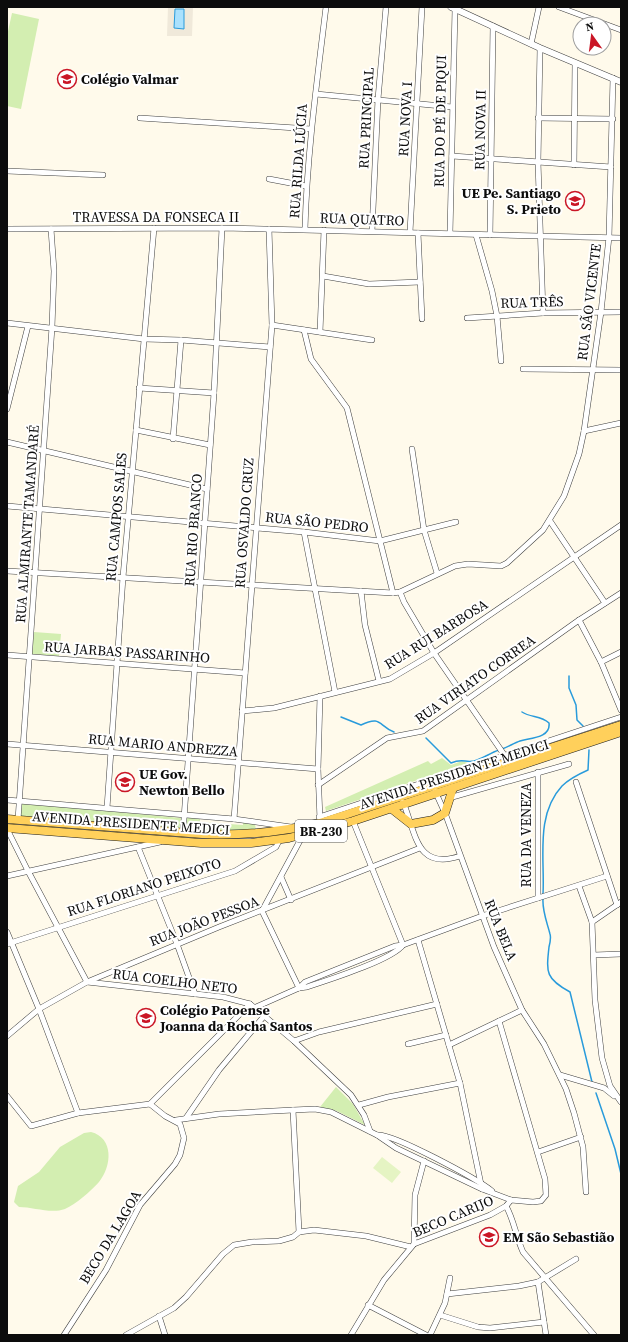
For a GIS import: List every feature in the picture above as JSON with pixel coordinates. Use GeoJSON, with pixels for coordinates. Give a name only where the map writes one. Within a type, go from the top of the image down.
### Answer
{"type":"FeatureCollection","features":[{"type":"Feature","properties":{"kind":"main road","name":"AVENIDA PRESIDENTE MEDICI"},"geometry":{"type":"LineString","coordinates":[[8,832],[201,843],[245,843],[300,832],[320,824],[402,801],[621,725]]}},
{"type":"Feature","properties":{"kind":"main road","name":"AVENIDA PRESIDENTE MEDICI"},"geometry":{"type":"LineString","coordinates":[[434,790],[453,788],[621,732]]}},
{"type":"Feature","properties":{"kind":"main road"},"geometry":{"type":"LineString","coordinates":[[392,808],[411,824],[433,820],[445,812],[448,798],[453,788]]}},
{"type":"Feature","properties":{"kind":"main road","name":"AVENIDA PRESIDENTE MEDICI"},"geometry":{"type":"LineString","coordinates":[[320,824],[353,821],[392,808],[402,801]]}},
{"type":"Feature","properties":{"kind":"main road","name":"AVENIDA PRESIDENTE MEDICI"},"geometry":{"type":"LineString","coordinates":[[7,820],[183,833],[280,835]]}},
{"type":"Feature","properties":{"kind":"main road"},"geometry":{"type":"LineString","coordinates":[[201,843],[202,834]]}},
{"type":"Feature","properties":{"kind":"street","name":"RUA RILDA LÚCIA"},"geometry":{"type":"LineString","coordinates":[[305,229],[306,186],[311,130],[326,7]]}},
{"type":"Feature","properties":{"kind":"street","name":"RUA PRINCIPAL"},"geometry":{"type":"LineString","coordinates":[[372,231],[378,99],[386,7]]}},
{"type":"Feature","properties":{"kind":"street","name":"RUA NOVA I"},"geometry":{"type":"LineString","coordinates":[[410,232],[422,7]]}},
{"type":"Feature","properties":{"kind":"street"},"geometry":{"type":"LineString","coordinates":[[531,44],[539,7]]}},
{"type":"Feature","properties":{"kind":"street"},"geometry":{"type":"LineString","coordinates":[[559,7],[621,30]]}},
{"type":"Feature","properties":{"kind":"street"},"geometry":{"type":"LineString","coordinates":[[453,8],[540,48],[621,82]]}},
{"type":"Feature","properties":{"kind":"street","name":"RUA DO PÉ DE PIQUI"},"geometry":{"type":"LineString","coordinates":[[450,233],[453,8]]}},
{"type":"Feature","properties":{"kind":"street","name":"RUA NOVA II"},"geometry":{"type":"LineString","coordinates":[[490,235],[493,26]]}},
{"type":"Feature","properties":{"kind":"street"},"geometry":{"type":"LineString","coordinates":[[540,48],[538,162],[539,235],[543,313]]}},
{"type":"Feature","properties":{"kind":"street"},"geometry":{"type":"LineString","coordinates":[[574,165],[575,63]]}},
{"type":"Feature","properties":{"kind":"street","name":"RUA SÃO VICENTE"},"geometry":{"type":"LineString","coordinates":[[400,592],[454,566],[468,564],[501,566],[507,563],[550,521],[569,485],[584,431],[601,312],[609,238],[613,78]]}},
{"type":"Feature","properties":{"kind":"street"},"geometry":{"type":"LineString","coordinates":[[316,94],[452,107]]}},
{"type":"Feature","properties":{"kind":"street"},"geometry":{"type":"LineString","coordinates":[[140,118],[311,130]]}},
{"type":"Feature","properties":{"kind":"street"},"geometry":{"type":"LineString","coordinates":[[538,118],[613,119]]}},
{"type":"Feature","properties":{"kind":"street"},"geometry":{"type":"LineString","coordinates":[[452,156],[611,167]]}},
{"type":"Feature","properties":{"kind":"street"},"geometry":{"type":"LineString","coordinates":[[7,171],[104,175]]}},
{"type":"Feature","properties":{"kind":"street"},"geometry":{"type":"LineString","coordinates":[[269,179],[306,186]]}},
{"type":"Feature","properties":{"kind":"street","name":"RUA CAMPOS SALES"},"geometry":{"type":"LineString","coordinates":[[107,808],[123,577],[154,228]]}},
{"type":"Feature","properties":{"kind":"street","name":"RUA RIO BRANCO"},"geometry":{"type":"LineString","coordinates":[[183,833],[208,489],[222,228]]}},
{"type":"Feature","properties":{"kind":"street","name":"TRAVESSA DA FONSECA II"},"geometry":{"type":"LineString","coordinates":[[7,229],[305,229]]}},
{"type":"Feature","properties":{"kind":"street","name":"RUA ALMIRANTE TAMANDARÉ"},"geometry":{"type":"LineString","coordinates":[[18,820],[52,327],[54,271],[51,229]]}},
{"type":"Feature","properties":{"kind":"street","name":"RUA OSVALDO CRUZ"},"geometry":{"type":"LineString","coordinates":[[234,819],[255,527],[272,325],[269,229]]}},
{"type":"Feature","properties":{"kind":"street","name":"RUA QUATRO"},"geometry":{"type":"LineString","coordinates":[[305,229],[621,238]]}},
{"type":"Feature","properties":{"kind":"street"},"geometry":{"type":"LineString","coordinates":[[320,332],[324,230]]}},
{"type":"Feature","properties":{"kind":"street","name":"RUA QUATRO"},"geometry":{"type":"LineString","coordinates":[[418,233],[422,319]]}},
{"type":"Feature","properties":{"kind":"street"},"geometry":{"type":"LineString","coordinates":[[476,234],[492,291],[497,316],[501,361]]}},
{"type":"Feature","properties":{"kind":"street"},"geometry":{"type":"LineString","coordinates":[[323,276],[369,284],[420,282]]}},
{"type":"Feature","properties":{"kind":"street","name":"RUA TRÊS"},"geometry":{"type":"LineString","coordinates":[[467,318],[543,313],[621,312]]}},
{"type":"Feature","properties":{"kind":"street"},"geometry":{"type":"LineString","coordinates":[[7,324],[52,327],[144,339],[216,342],[270,347]]}},
{"type":"Feature","properties":{"kind":"street"},"geometry":{"type":"LineString","coordinates":[[272,325],[372,340]]}},
{"type":"Feature","properties":{"kind":"street"},"geometry":{"type":"LineString","coordinates":[[7,409],[28,326]]}},
{"type":"Feature","properties":{"kind":"street"},"geometry":{"type":"LineString","coordinates":[[304,330],[311,359],[329,385],[348,408],[393,592]]}},
{"type":"Feature","properties":{"kind":"street"},"geometry":{"type":"LineString","coordinates":[[173,439],[180,340]]}},
{"type":"Feature","properties":{"kind":"street"},"geometry":{"type":"LineString","coordinates":[[523,369],[621,370]]}},
{"type":"Feature","properties":{"kind":"street"},"geometry":{"type":"LineString","coordinates":[[139,388],[214,393]]}},
{"type":"Feature","properties":{"kind":"street"},"geometry":{"type":"LineString","coordinates":[[584,431],[621,424]]}},
{"type":"Feature","properties":{"kind":"street"},"geometry":{"type":"LineString","coordinates":[[136,430],[173,439],[210,445]]}},
{"type":"Feature","properties":{"kind":"street"},"geometry":{"type":"LineString","coordinates":[[7,442],[132,473],[208,489]]}},
{"type":"Feature","properties":{"kind":"street"},"geometry":{"type":"LineString","coordinates":[[412,449],[424,530],[437,573]]}},
{"type":"Feature","properties":{"kind":"street","name":"RUA SÃO PEDRO"},"geometry":{"type":"LineString","coordinates":[[7,506],[205,524],[255,527],[380,541],[456,522]]}},
{"type":"Feature","properties":{"kind":"street"},"geometry":{"type":"LineString","coordinates":[[550,521],[605,603]]}},
{"type":"Feature","properties":{"kind":"street","name":"RUA RUI BARBOSA"},"geometry":{"type":"LineString","coordinates":[[242,711],[274,708],[390,679],[434,653],[621,525]]}},
{"type":"Feature","properties":{"kind":"street"},"geometry":{"type":"LineString","coordinates":[[304,532],[335,692]]}},
{"type":"Feature","properties":{"kind":"street"},"geometry":{"type":"LineString","coordinates":[[7,571],[202,581],[251,586],[400,592],[404,602],[434,653],[504,756]]}},
{"type":"Feature","properties":{"kind":"street"},"geometry":{"type":"LineString","coordinates":[[361,591],[365,625],[379,681]]}},
{"type":"Feature","properties":{"kind":"street","name":"RUA VIRIATO CORREA"},"geometry":{"type":"LineString","coordinates":[[318,785],[387,738],[423,731],[579,620],[621,593]]}},
{"type":"Feature","properties":{"kind":"street"},"geometry":{"type":"LineString","coordinates":[[579,620],[601,662],[621,710]]}},
{"type":"Feature","properties":{"kind":"street"},"geometry":{"type":"LineString","coordinates":[[601,662],[621,652]]}},
{"type":"Feature","properties":{"kind":"street","name":"RUA JARBAS PASSARINHO"},"geometry":{"type":"LineString","coordinates":[[7,655],[117,665],[245,673]]}},
{"type":"Feature","properties":{"kind":"street"},"geometry":{"type":"LineString","coordinates":[[320,696],[318,769],[320,824],[504,756],[621,717]]}},
{"type":"Feature","properties":{"kind":"street","name":"RUA MARIO ANDREZZA"},"geometry":{"type":"LineString","coordinates":[[7,744],[318,769]]}},
{"type":"Feature","properties":{"kind":"street","name":"AVENIDA PRESIDENTE MEDICI"},"geometry":{"type":"LineString","coordinates":[[448,798],[569,764]]}},
{"type":"Feature","properties":{"kind":"street","name":"RUA DA VENEZA"},"geometry":{"type":"LineString","coordinates":[[538,772],[539,897]]}},
{"type":"Feature","properties":{"kind":"street"},"geometry":{"type":"LineString","coordinates":[[576,782],[607,876],[619,903],[592,922]]}},
{"type":"Feature","properties":{"kind":"street","name":"RUA BELA"},"geometry":{"type":"LineString","coordinates":[[434,790],[445,812],[482,916],[522,1010],[544,1044],[560,1075],[581,1137],[585,1162],[586,1192]]}},
{"type":"Feature","properties":{"kind":"street","name":"AVENIDA PRESIDENTE MEDICI"},"geometry":{"type":"LineString","coordinates":[[7,800],[234,819],[278,824],[300,832]]}},
{"type":"Feature","properties":{"kind":"street"},"geometry":{"type":"LineString","coordinates":[[402,801],[420,848],[423,852],[434,859],[443,860],[460,856]]}},
{"type":"Feature","properties":{"kind":"street"},"geometry":{"type":"LineString","coordinates":[[353,821],[403,945]]}},
{"type":"Feature","properties":{"kind":"street"},"geometry":{"type":"LineString","coordinates":[[8,832],[57,928],[87,982]]}},
{"type":"Feature","properties":{"kind":"street"},"geometry":{"type":"LineString","coordinates":[[300,832],[281,877],[262,911],[300,988]]}},
{"type":"Feature","properties":{"kind":"street","name":"RUA FLORIANO PEIXOTO"},"geometry":{"type":"LineString","coordinates":[[9,943],[235,871],[276,847],[280,835]]}},
{"type":"Feature","properties":{"kind":"street"},"geometry":{"type":"LineString","coordinates":[[7,876],[166,841]]}},
{"type":"Feature","properties":{"kind":"street"},"geometry":{"type":"LineString","coordinates":[[138,847],[177,944],[195,994]]}},
{"type":"Feature","properties":{"kind":"street","name":"RUA JOÃO PESSOA"},"geometry":{"type":"LineString","coordinates":[[7,1036],[39,1009],[87,982],[177,944],[420,848]]}},
{"type":"Feature","properties":{"kind":"street"},"geometry":{"type":"LineString","coordinates":[[256,1007],[300,988],[307,987],[374,962],[399,951],[403,945],[482,916],[607,876]]}},
{"type":"Feature","properties":{"kind":"street"},"geometry":{"type":"LineString","coordinates":[[281,877],[291,900]]}},
{"type":"Feature","properties":{"kind":"street"},"geometry":{"type":"LineString","coordinates":[[578,886],[592,922],[595,1000],[602,1058],[610,1086],[620,1101]]}},
{"type":"Feature","properties":{"kind":"street"},"geometry":{"type":"LineString","coordinates":[[7,932],[9,943],[39,1009],[78,1113]]}},
{"type":"Feature","properties":{"kind":"street"},"geometry":{"type":"LineString","coordinates":[[418,940],[460,1083],[482,1189]]}},
{"type":"Feature","properties":{"kind":"street"},"geometry":{"type":"LineString","coordinates":[[594,955],[621,954]]}},
{"type":"Feature","properties":{"kind":"street","name":"RUA COELHO NETO"},"geometry":{"type":"LineString","coordinates":[[87,982],[223,997],[256,1007],[294,1040],[359,1105],[369,1124],[370,1131]]}},
{"type":"Feature","properties":{"kind":"street"},"geometry":{"type":"LineString","coordinates":[[7,1096],[29,1124],[35,1126],[78,1113],[150,1104],[250,1004]]}},
{"type":"Feature","properties":{"kind":"street"},"geometry":{"type":"LineString","coordinates":[[294,1040],[318,1032],[437,1004]]}},
{"type":"Feature","properties":{"kind":"street"},"geometry":{"type":"LineString","coordinates":[[449,1045],[522,1010]]}},
{"type":"Feature","properties":{"kind":"street"},"geometry":{"type":"LineString","coordinates":[[186,1118],[219,1070],[265,1015]]}},
{"type":"Feature","properties":{"kind":"street"},"geometry":{"type":"LineString","coordinates":[[150,1104],[165,1116],[176,1120],[293,1110],[315,1109],[331,1112],[370,1131],[387,1143],[482,1189],[511,1200],[533,1202],[545,1198],[546,1185],[538,1152],[499,1021]]}},
{"type":"Feature","properties":{"kind":"street"},"geometry":{"type":"LineString","coordinates":[[408,1044],[446,1035]]}},
{"type":"Feature","properties":{"kind":"street"},"geometry":{"type":"LineString","coordinates":[[560,1075],[604,1088],[620,1101]]}},
{"type":"Feature","properties":{"kind":"street"},"geometry":{"type":"LineString","coordinates":[[359,1105],[388,1096],[460,1083]]}},
{"type":"Feature","properties":{"kind":"street"},"geometry":{"type":"LineString","coordinates":[[293,1110],[300,1232]]}},
{"type":"Feature","properties":{"kind":"street","name":"BECO DA LAGOA"},"geometry":{"type":"LineString","coordinates":[[64,1335],[106,1270],[140,1205],[175,1164],[180,1155],[183,1132],[180,1124],[176,1120]]}},
{"type":"Feature","properties":{"kind":"street"},"geometry":{"type":"LineString","coordinates":[[377,1135],[393,1139],[481,1182],[493,1192]]}},
{"type":"Feature","properties":{"kind":"street"},"geometry":{"type":"LineString","coordinates":[[538,1152],[581,1137]]}},
{"type":"Feature","properties":{"kind":"street"},"geometry":{"type":"LineString","coordinates":[[126,1335],[159,1316],[186,1297],[223,1254],[234,1245],[252,1242],[279,1241],[292,1237],[300,1232],[314,1230],[339,1232],[412,1246],[415,1195],[424,1161]]}},
{"type":"Feature","properties":{"kind":"street","name":"BECO CARIJO"},"geometry":{"type":"LineString","coordinates":[[351,1335],[368,1304],[384,1280],[412,1246],[470,1224],[506,1206],[511,1200]]}},
{"type":"Feature","properties":{"kind":"street"},"geometry":{"type":"LineString","coordinates":[[506,1206],[512,1218],[518,1241],[523,1252],[594,1335]]}},
{"type":"Feature","properties":{"kind":"street"},"geometry":{"type":"LineString","coordinates":[[447,1294],[507,1288],[538,1282],[576,1259]]}},
{"type":"Feature","properties":{"kind":"street"},"geometry":{"type":"LineString","coordinates":[[430,1335],[440,1315],[447,1294],[450,1278]]}},
{"type":"Feature","properties":{"kind":"street"},"geometry":{"type":"LineString","coordinates":[[538,1282],[546,1335]]}},
{"type":"Feature","properties":{"kind":"street"},"geometry":{"type":"LineString","coordinates":[[368,1304],[426,1335]]}},
{"type":"Feature","properties":{"kind":"street"},"geometry":{"type":"LineString","coordinates":[[440,1315],[478,1327],[490,1328],[544,1322]]}},
{"type":"Feature","properties":{"kind":"street"},"geometry":{"type":"LineString","coordinates":[[159,1316],[166,1335]]}},
{"type":"Feature","properties":{"kind":"green space"},"geometry":{"type":"Polygon","coordinates":[[[12,13],[39,19],[21,109],[7,106],[7,36],[12,13]]]}},
{"type":"Feature","properties":{"kind":"green space"},"geometry":{"type":"Polygon","coordinates":[[[34,632],[61,634],[59,656],[32,654],[34,632]]]}},
{"type":"Feature","properties":{"kind":"green space"},"geometry":{"type":"Polygon","coordinates":[[[442,758],[451,765],[462,761],[468,763],[326,811],[325,807],[428,761],[431,764],[442,758]]]}},
{"type":"Feature","properties":{"kind":"green space"},"geometry":{"type":"Polygon","coordinates":[[[22,803],[181,818],[179,831],[20,818],[22,803]]]}},
{"type":"Feature","properties":{"kind":"green space"},"geometry":{"type":"Polygon","coordinates":[[[187,817],[200,818],[200,822],[243,825],[243,823],[255,823],[256,832],[187,830],[187,817]]]}},
{"type":"Feature","properties":{"kind":"green space"},"geometry":{"type":"Polygon","coordinates":[[[336,1087],[353,1104],[365,1125],[337,1111],[320,1107],[336,1087]]]}},
{"type":"Feature","properties":{"kind":"green space"},"geometry":{"type":"Polygon","coordinates":[[[91,1132],[104,1140],[107,1146],[108,1161],[103,1176],[88,1193],[69,1207],[54,1211],[19,1207],[14,1202],[18,1186],[39,1172],[60,1147],[84,1133],[91,1132]]]}},
{"type":"Feature","properties":{"kind":"green space"},"geometry":{"type":"Polygon","coordinates":[[[382,1157],[401,1172],[392,1183],[373,1168],[382,1157]]]}},
{"type":"Feature","properties":{"kind":"shaded area"},"geometry":{"type":"Polygon","coordinates":[[[168,7],[193,7],[192,36],[167,36],[168,7]]]}},
{"type":"Feature","properties":{"kind":"water"},"geometry":{"type":"Polygon","coordinates":[[[175,9],[184,9],[184,29],[174,28],[175,9]]]}},
{"type":"Feature","properties":{"kind":"waterway"},"geometry":{"type":"LineString","coordinates":[[569,676],[569,688],[576,705],[577,720],[583,726]]}},
{"type":"Feature","properties":{"kind":"waterway"},"geometry":{"type":"LineString","coordinates":[[502,749],[547,732],[549,723],[546,720],[522,712]]}},
{"type":"Feature","properties":{"kind":"waterway"},"geometry":{"type":"LineString","coordinates":[[341,717],[361,725],[376,721],[394,732]]}},
{"type":"Feature","properties":{"kind":"waterway"},"geometry":{"type":"LineString","coordinates":[[426,738],[451,763],[458,761],[474,761],[499,750]]}},
{"type":"Feature","properties":{"kind":"waterway"},"geometry":{"type":"LineString","coordinates":[[543,894],[543,838],[548,810],[562,786],[571,779],[588,770],[589,750]]}},
{"type":"Feature","properties":{"kind":"waterway"},"geometry":{"type":"LineString","coordinates":[[543,898],[544,912],[550,937],[548,956],[549,974],[556,983],[570,992],[592,1082]]}},
{"type":"Feature","properties":{"kind":"waterway"},"geometry":{"type":"LineString","coordinates":[[596,1093],[615,1149],[621,1174]]}},
{"type":"Feature","properties":{"kind":"place","name":"Colégio Valmar"},"geometry":{"type":"Point","coordinates":[67,79]}},
{"type":"Feature","properties":{"kind":"place","name":"UE Pe. Santiago S. Prieto"},"geometry":{"type":"Point","coordinates":[575,201]}},
{"type":"Feature","properties":{"kind":"place","name":"UE Gov. Newton Bello"},"geometry":{"type":"Point","coordinates":[125,782]}},
{"type":"Feature","properties":{"kind":"place","name":"Colégio Patoense Joanna da Rocha Santos"},"geometry":{"type":"Point","coordinates":[146,1018]}},
{"type":"Feature","properties":{"kind":"place","name":"EM São Sebastião"},"geometry":{"type":"Point","coordinates":[489,1237]}}]}
